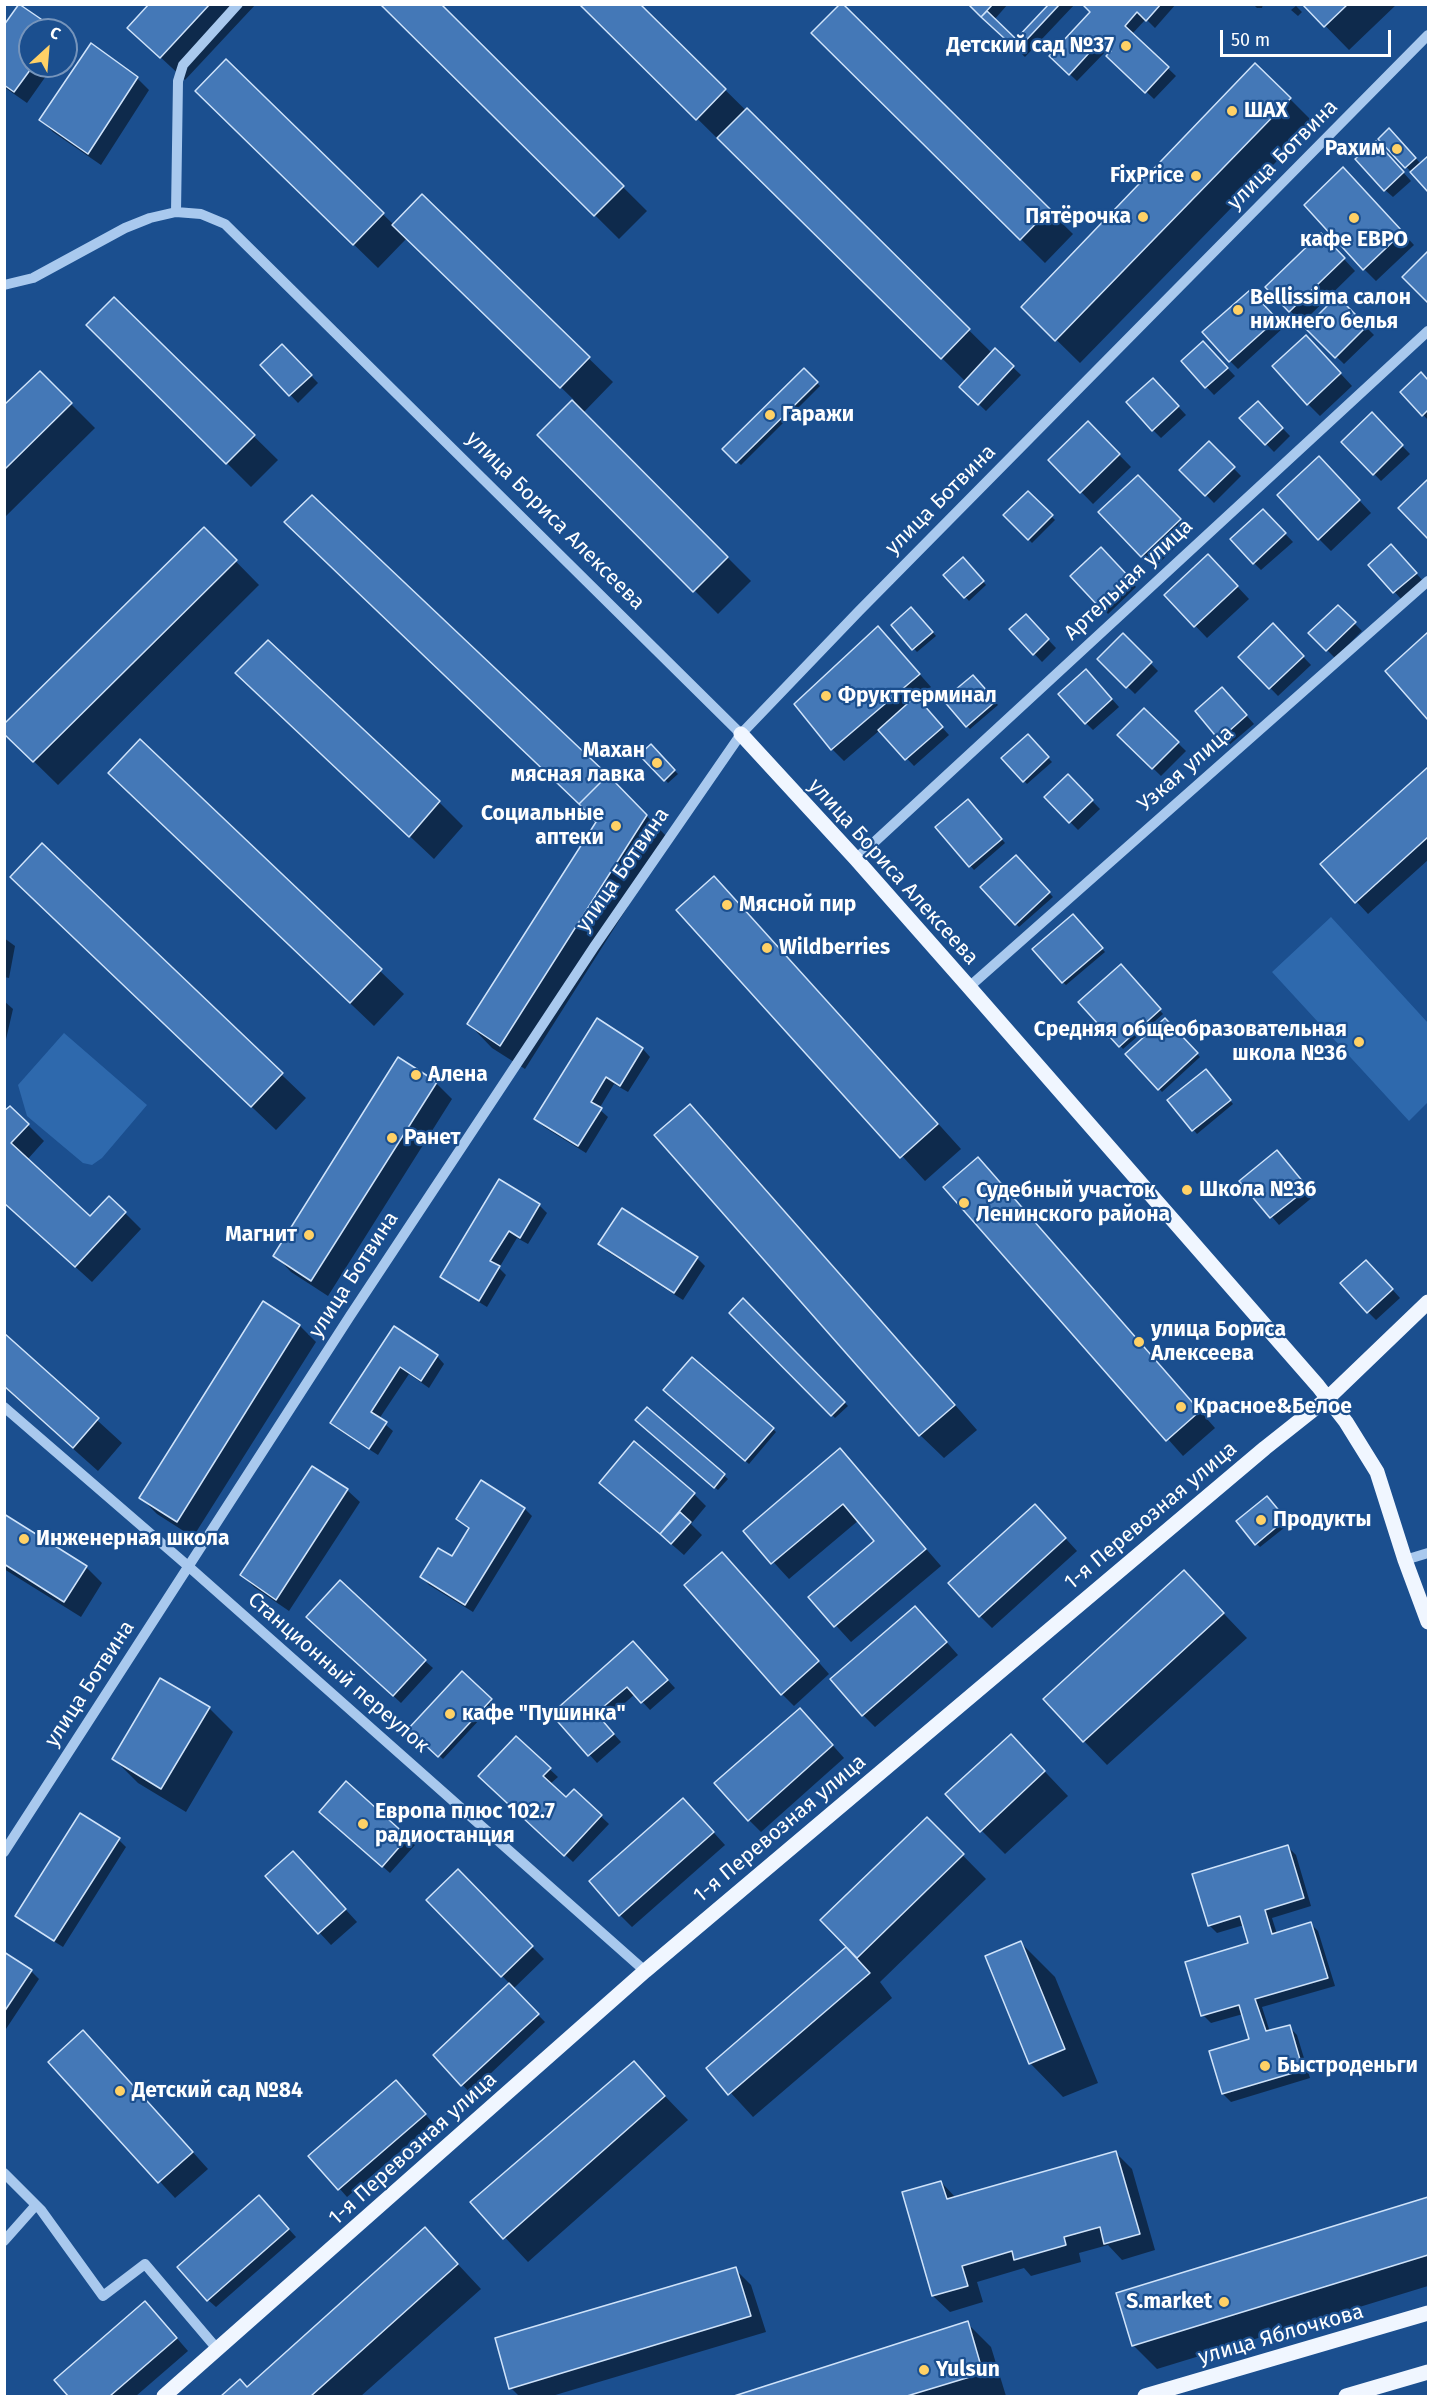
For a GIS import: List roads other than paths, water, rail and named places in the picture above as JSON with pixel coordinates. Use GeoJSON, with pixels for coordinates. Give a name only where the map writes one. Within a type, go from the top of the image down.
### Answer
{"type":"FeatureCollection","features":[{"type":"Feature","properties":{"kind":"main road","name":"улица Бориса Алексеева"},"geometry":{"type":"LineString","coordinates":[[741,734],[856,859],[1328,1398],[1377,1472],[1405,1560],[1428,1622]]}},
{"type":"Feature","properties":{"kind":"main road","name":"1-я Перевозная улица"},"geometry":{"type":"LineString","coordinates":[[164,2397],[645,1971],[1265,1448],[1328,1398],[1428,1302]]}},
{"type":"Feature","properties":{"kind":"main road","name":"улица Яблочкова"},"geometry":{"type":"LineString","coordinates":[[1145,2397],[1428,2313]]}},
{"type":"Feature","properties":{"kind":"main road"},"geometry":{"type":"LineString","coordinates":[[1346,2397],[1428,2372]]}},
{"type":"Feature","properties":{"kind":"street"},"geometry":{"type":"LineString","coordinates":[[4,285],[33,278],[125,228],[150,218],[176,213],[178,81],[183,64],[238,4]]}},
{"type":"Feature","properties":{"kind":"street","name":"улица Ботвина"},"geometry":{"type":"LineString","coordinates":[[4,1852],[350,1316],[588,956],[741,734],[858,611],[1428,35]]}},
{"type":"Feature","properties":{"kind":"street","name":"улица Бориса Алексеева"},"geometry":{"type":"LineString","coordinates":[[176,213],[201,214],[225,224],[741,734]]}},
{"type":"Feature","properties":{"kind":"street","name":"Артельная улица"},"geometry":{"type":"LineString","coordinates":[[856,859],[1428,331]]}},
{"type":"Feature","properties":{"kind":"street","name":"Узкая улица"},"geometry":{"type":"LineString","coordinates":[[969,987],[1428,581]]}},
{"type":"Feature","properties":{"kind":"street","name":"Станционный переулок"},"geometry":{"type":"LineString","coordinates":[[4,1407],[188,1566],[645,1971]]}},
{"type":"Feature","properties":{"kind":"street"},"geometry":{"type":"LineString","coordinates":[[1405,1560],[1428,1553]]}},
{"type":"Feature","properties":{"kind":"street"},"geometry":{"type":"LineString","coordinates":[[4,2174],[36,2205],[103,2296],[145,2265],[218,2350]]}},
{"type":"Feature","properties":{"kind":"street"},"geometry":{"type":"LineString","coordinates":[[4,2241],[36,2205]]}},
{"type":"Feature","properties":{"kind":"place","name":"Детский сад №37"},"geometry":{"type":"Point","coordinates":[1126,46]}},
{"type":"Feature","properties":{"kind":"place","name":"ШАХ"},"geometry":{"type":"Point","coordinates":[1232,111]}},
{"type":"Feature","properties":{"kind":"place","name":"Рахим"},"geometry":{"type":"Point","coordinates":[1397,149]}},
{"type":"Feature","properties":{"kind":"place","name":"FixPrice"},"geometry":{"type":"Point","coordinates":[1196,176]}},
{"type":"Feature","properties":{"kind":"place","name":"Пятёрочка"},"geometry":{"type":"Point","coordinates":[1143,217]}},
{"type":"Feature","properties":{"kind":"place","name":"кафе ЕВРО"},"geometry":{"type":"Point","coordinates":[1354,218]}},
{"type":"Feature","properties":{"kind":"place","name":"Bellissima салон нижнего белья"},"geometry":{"type":"Point","coordinates":[1238,310]}},
{"type":"Feature","properties":{"kind":"place","name":"Гаражи"},"geometry":{"type":"Point","coordinates":[770,415]}},
{"type":"Feature","properties":{"kind":"place","name":"Фрукттерминал"},"geometry":{"type":"Point","coordinates":[826,696]}},
{"type":"Feature","properties":{"kind":"place","name":"Махан мясная лавка"},"geometry":{"type":"Point","coordinates":[657,763]}},
{"type":"Feature","properties":{"kind":"place","name":"Социальные аптеки"},"geometry":{"type":"Point","coordinates":[616,826]}},
{"type":"Feature","properties":{"kind":"place","name":"Мясной пир"},"geometry":{"type":"Point","coordinates":[727,905]}},
{"type":"Feature","properties":{"kind":"place","name":"Wildberries"},"geometry":{"type":"Point","coordinates":[767,948]}},
{"type":"Feature","properties":{"kind":"place","name":"Средняя общеобразовательная школа №36"},"geometry":{"type":"Point","coordinates":[1359,1042]}},
{"type":"Feature","properties":{"kind":"place","name":"Алена"},"geometry":{"type":"Point","coordinates":[416,1075]}},
{"type":"Feature","properties":{"kind":"place","name":"Ранет"},"geometry":{"type":"Point","coordinates":[392,1138]}},
{"type":"Feature","properties":{"kind":"place","name":"Школа №36"},"geometry":{"type":"Point","coordinates":[1187,1190]}},
{"type":"Feature","properties":{"kind":"place","name":"Судебный участок Ленинского района"},"geometry":{"type":"Point","coordinates":[964,1203]}},
{"type":"Feature","properties":{"kind":"place","name":"Магнит"},"geometry":{"type":"Point","coordinates":[309,1235]}},
{"type":"Feature","properties":{"kind":"place","name":"улица Бориса Алексеева"},"geometry":{"type":"Point","coordinates":[1139,1342]}},
{"type":"Feature","properties":{"kind":"place","name":"Красное&Белое"},"geometry":{"type":"Point","coordinates":[1181,1407]}},
{"type":"Feature","properties":{"kind":"place","name":"Продукты"},"geometry":{"type":"Point","coordinates":[1261,1520]}},
{"type":"Feature","properties":{"kind":"place","name":"Инженерная школа"},"geometry":{"type":"Point","coordinates":[24,1539]}},
{"type":"Feature","properties":{"kind":"place","name":"кафе \"Пушинка\""},"geometry":{"type":"Point","coordinates":[450,1714]}},
{"type":"Feature","properties":{"kind":"place","name":"Европа плюс 102.7 радиостанция"},"geometry":{"type":"Point","coordinates":[363,1824]}},
{"type":"Feature","properties":{"kind":"place","name":"Быстроденьги"},"geometry":{"type":"Point","coordinates":[1265,2066]}},
{"type":"Feature","properties":{"kind":"place","name":"Детский сад №84"},"geometry":{"type":"Point","coordinates":[120,2091]}},
{"type":"Feature","properties":{"kind":"place","name":"S.market"},"geometry":{"type":"Point","coordinates":[1224,2302]}},
{"type":"Feature","properties":{"kind":"place","name":"Yulsun"},"geometry":{"type":"Point","coordinates":[924,2370]}}]}
